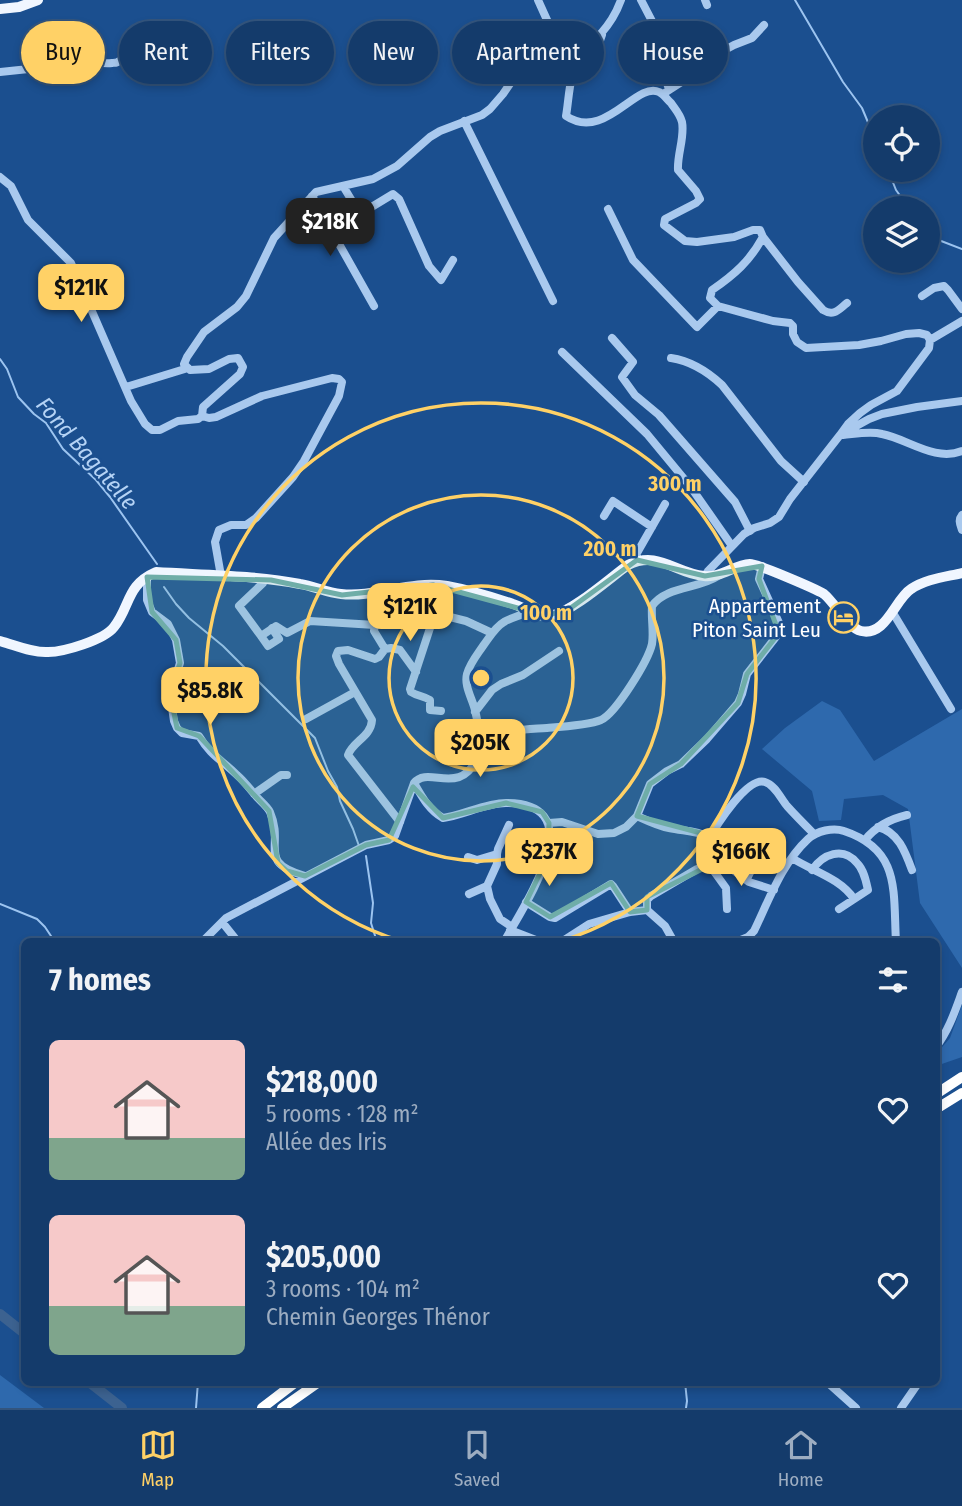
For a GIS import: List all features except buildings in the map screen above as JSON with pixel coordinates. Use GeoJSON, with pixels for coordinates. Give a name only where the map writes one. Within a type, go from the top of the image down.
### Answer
{"type":"FeatureCollection","features":[{"type":"Feature","properties":{"kind":"highway"},"geometry":{"type":"LineString","coordinates":[[940,1091],[962,1077]]}},
{"type":"Feature","properties":{"kind":"highway"},"geometry":{"type":"LineString","coordinates":[[940,1107],[962,1093]]}},
{"type":"Feature","properties":{"kind":"highway"},"geometry":{"type":"LineString","coordinates":[[262,1408],[291,1386]]}},
{"type":"Feature","properties":{"kind":"highway"},"geometry":{"type":"LineString","coordinates":[[282,1408],[313,1386]]}},
{"type":"Feature","properties":{"kind":"main road"},"geometry":{"type":"LineString","coordinates":[[0,9],[19,7],[38,0]]}},
{"type":"Feature","properties":{"kind":"main road"},"geometry":{"type":"LineString","coordinates":[[0,641],[47,653],[105,635],[114,627],[138,584],[156,572],[301,584],[356,595],[420,585],[448,586],[517,605],[539,616],[547,616],[564,611],[637,560],[657,561],[688,573],[705,576],[749,564],[762,566],[824,594],[854,627],[862,632],[872,631],[888,620],[901,597],[909,590],[920,584],[962,573]]}},
{"type":"Feature","properties":{"kind":"street"},"geometry":{"type":"LineString","coordinates":[[538,0],[548,21]]}},
{"type":"Feature","properties":{"kind":"street"},"geometry":{"type":"LineString","coordinates":[[604,30],[621,0]]}},
{"type":"Feature","properties":{"kind":"street"},"geometry":{"type":"LineString","coordinates":[[641,0],[678,71],[676,79],[662,93]]}},
{"type":"Feature","properties":{"kind":"street"},"geometry":{"type":"LineString","coordinates":[[662,93],[691,76],[708,59],[752,38],[764,25]]}},
{"type":"Feature","properties":{"kind":"street"},"geometry":{"type":"LineString","coordinates":[[0,72],[119,61]]}},
{"type":"Feature","properties":{"kind":"street"},"geometry":{"type":"LineString","coordinates":[[202,416],[203,407],[240,374],[243,367],[239,358],[229,359],[209,369],[190,370],[184,364],[187,357],[204,332],[237,307],[246,296],[274,238],[312,196],[316,192],[373,179],[397,166],[430,137],[482,115],[510,84]]}},
{"type":"Feature","properties":{"kind":"street"},"geometry":{"type":"LineString","coordinates":[[571,84],[566,116],[572,120],[595,123],[645,93],[654,91],[662,93],[680,115],[683,124],[678,170],[700,198],[696,203],[665,219],[664,225],[685,241],[697,242],[760,230],[798,282],[823,310],[832,313],[847,303]]}},
{"type":"Feature","properties":{"kind":"street"},"geometry":{"type":"LineString","coordinates":[[464,121],[551,298],[541,300]]}},
{"type":"Feature","properties":{"kind":"street"},"geometry":{"type":"LineString","coordinates":[[0,177],[10,187],[28,220],[71,263],[139,416],[152,430],[160,430],[184,419],[216,417],[262,396],[322,380],[332,378],[342,382],[339,396],[293,477],[256,518],[246,525],[219,530],[215,542],[221,576]]}},
{"type":"Feature","properties":{"kind":"street"},"geometry":{"type":"LineString","coordinates":[[343,186],[369,229]]}},
{"type":"Feature","properties":{"kind":"street"},"geometry":{"type":"LineString","coordinates":[[360,214],[393,194],[396,195],[400,198],[429,266],[441,280],[453,260]]}},
{"type":"Feature","properties":{"kind":"street"},"geometry":{"type":"LineString","coordinates":[[312,196],[374,306]]}},
{"type":"Feature","properties":{"kind":"street"},"geometry":{"type":"LineString","coordinates":[[608,209],[633,260],[697,327],[718,306]]}},
{"type":"Feature","properties":{"kind":"street"},"geometry":{"type":"LineString","coordinates":[[705,576],[732,546],[750,531],[779,517],[848,424],[870,405],[897,391],[929,348],[930,340],[927,335],[919,332],[859,345],[806,348],[797,342],[790,323],[718,306],[710,298],[712,290],[736,274],[763,237]]}},
{"type":"Feature","properties":{"kind":"street"},"geometry":{"type":"LineString","coordinates":[[922,296],[934,288],[944,286],[962,309]]}},
{"type":"Feature","properties":{"kind":"street"},"geometry":{"type":"LineString","coordinates":[[930,340],[962,321]]}},
{"type":"Feature","properties":{"kind":"street"},"geometry":{"type":"LineString","coordinates":[[612,338],[633,362],[622,377],[628,386],[659,415],[735,502],[750,531]]}},
{"type":"Feature","properties":{"kind":"street"},"geometry":{"type":"LineString","coordinates":[[562,352],[647,433],[690,486],[732,546]]}},
{"type":"Feature","properties":{"kind":"street"},"geometry":{"type":"LineString","coordinates":[[671,358],[683,360],[711,374],[781,461],[804,482]]}},
{"type":"Feature","properties":{"kind":"street"},"geometry":{"type":"LineString","coordinates":[[126,387],[188,368]]}},
{"type":"Feature","properties":{"kind":"street"},"geometry":{"type":"LineString","coordinates":[[840,435],[882,414],[962,401]]}},
{"type":"Feature","properties":{"kind":"street"},"geometry":{"type":"LineString","coordinates":[[840,435],[880,433],[939,454],[962,451]]}},
{"type":"Feature","properties":{"kind":"street"},"geometry":{"type":"LineString","coordinates":[[604,516],[613,501],[652,527]]}},
{"type":"Feature","properties":{"kind":"street"},"geometry":{"type":"LineString","coordinates":[[637,560],[638,553],[665,504]]}},
{"type":"Feature","properties":{"kind":"street"},"geometry":{"type":"LineString","coordinates":[[962,515],[959,523],[962,530]]}},
{"type":"Feature","properties":{"kind":"street"},"geometry":{"type":"LineString","coordinates":[[549,823],[562,822],[598,834],[614,833],[626,827],[638,816],[650,785],[681,764],[738,703],[747,674],[779,633],[780,625],[759,579],[762,566]]}},
{"type":"Feature","properties":{"kind":"street"},"geometry":{"type":"LineString","coordinates":[[206,938],[226,918],[366,845],[395,836],[417,779],[424,776],[450,780],[458,777],[467,772],[478,756],[511,733],[524,729],[601,720],[622,699],[649,653],[654,602],[674,591],[709,582],[725,572]]}},
{"type":"Feature","properties":{"kind":"street"},"geometry":{"type":"LineString","coordinates":[[147,576],[147,600],[152,612],[168,624],[176,640],[180,663],[170,694],[177,729],[182,733],[199,736],[216,759],[237,775],[269,811],[275,830],[274,850],[278,863],[288,871],[305,876]]}},
{"type":"Feature","properties":{"kind":"street"},"geometry":{"type":"LineString","coordinates":[[264,580],[239,606],[261,636],[276,626],[287,633],[310,621],[375,625]]}},
{"type":"Feature","properties":{"kind":"street"},"geometry":{"type":"LineString","coordinates":[[379,591],[374,631],[385,649]]}},
{"type":"Feature","properties":{"kind":"street"},"geometry":{"type":"LineString","coordinates":[[478,756],[479,741],[475,712],[466,683],[467,675],[492,633],[504,622],[529,611]]}},
{"type":"Feature","properties":{"kind":"street"},"geometry":{"type":"LineString","coordinates":[[892,613],[951,709]]}},
{"type":"Feature","properties":{"kind":"street"},"geometry":{"type":"LineString","coordinates":[[441,711],[430,710],[430,700],[411,692],[410,689],[431,625],[441,617],[450,617],[492,633]]}},
{"type":"Feature","properties":{"kind":"street"},"geometry":{"type":"LineString","coordinates":[[400,822],[348,755],[348,751],[367,734],[371,726],[370,714],[336,656],[338,651],[348,650],[375,659],[385,649],[391,648],[400,650],[416,672]]}},
{"type":"Feature","properties":{"kind":"street"},"geometry":{"type":"LineString","coordinates":[[475,712],[492,690],[523,675],[559,651]]}},
{"type":"Feature","properties":{"kind":"street"},"geometry":{"type":"LineString","coordinates":[[306,719],[355,692]]}},
{"type":"Feature","properties":{"kind":"street"},"geometry":{"type":"LineString","coordinates":[[254,794],[281,775],[287,775]]}},
{"type":"Feature","properties":{"kind":"street"},"geometry":{"type":"LineString","coordinates":[[710,838],[716,825],[729,809],[744,792],[758,782],[765,782],[773,787],[814,834]]}},
{"type":"Feature","properties":{"kind":"street"},"geometry":{"type":"LineString","coordinates":[[414,783],[433,813],[443,818],[506,803],[530,806],[542,812],[549,823],[545,867],[506,938]]}},
{"type":"Feature","properties":{"kind":"street"},"geometry":{"type":"LineString","coordinates":[[865,840],[878,827],[907,815]]}},
{"type":"Feature","properties":{"kind":"street"},"geometry":{"type":"LineString","coordinates":[[638,816],[660,826],[701,833],[710,838],[719,853],[714,873],[726,888],[727,909]]}},
{"type":"Feature","properties":{"kind":"street"},"geometry":{"type":"LineString","coordinates":[[509,825],[487,886],[499,919],[511,929],[532,938]]}},
{"type":"Feature","properties":{"kind":"street"},"geometry":{"type":"LineString","coordinates":[[878,827],[895,836],[912,870]]}},
{"type":"Feature","properties":{"kind":"street"},"geometry":{"type":"LineString","coordinates":[[746,938],[754,931],[792,858],[814,834],[838,829],[873,845],[888,865],[892,880],[896,938]]}},
{"type":"Feature","properties":{"kind":"street"},"geometry":{"type":"LineString","coordinates":[[746,880],[754,869],[762,846],[772,834]]}},
{"type":"Feature","properties":{"kind":"street"},"geometry":{"type":"LineString","coordinates":[[468,857],[477,860],[497,854]]}},
{"type":"Feature","properties":{"kind":"street"},"geometry":{"type":"LineString","coordinates":[[812,870],[821,859],[832,854],[841,854],[856,861],[868,890],[839,909]]}},
{"type":"Feature","properties":{"kind":"street"},"geometry":{"type":"LineString","coordinates":[[792,858],[835,881],[855,899]]}},
{"type":"Feature","properties":{"kind":"street"},"geometry":{"type":"LineString","coordinates":[[717,861],[746,880],[774,890]]}},
{"type":"Feature","properties":{"kind":"street"},"geometry":{"type":"LineString","coordinates":[[647,910],[647,900],[651,896],[697,869],[717,861]]}},
{"type":"Feature","properties":{"kind":"street"},"geometry":{"type":"LineString","coordinates":[[526,902],[555,918],[611,884],[630,912]]}},
{"type":"Feature","properties":{"kind":"street"},"geometry":{"type":"LineString","coordinates":[[469,894],[487,886]]}},
{"type":"Feature","properties":{"kind":"street"},"geometry":{"type":"LineString","coordinates":[[566,938],[583,926],[630,912],[647,910],[666,926],[672,938]]}},
{"type":"Feature","properties":{"kind":"street"},"geometry":{"type":"LineString","coordinates":[[222,922],[235,938]]}},
{"type":"Feature","properties":{"kind":"street"},"geometry":{"type":"LineString","coordinates":[[940,1041],[962,992]]}},
{"type":"Feature","properties":{"kind":"street"},"geometry":{"type":"LineString","coordinates":[[831,1386],[856,1408]]}},
{"type":"Feature","properties":{"kind":"street"},"geometry":{"type":"LineString","coordinates":[[901,1408],[916,1386]]}},
{"type":"Feature","properties":{"kind":"highlighted area"},"geometry":{"type":"Polygon","coordinates":[[[637,560],[705,576],[762,566],[759,579],[779,633],[747,674],[738,703],[681,764],[650,784],[637,816],[701,833],[710,838],[720,860],[647,897],[647,910],[630,912],[611,883],[550,917],[526,902],[548,857],[549,823],[542,812],[506,803],[443,818],[413,787],[389,840],[366,845],[305,876],[287,871],[278,863],[269,811],[199,736],[177,728],[170,694],[180,663],[176,640],[152,612],[147,577],[271,580],[342,595],[433,585],[547,616],[572,607],[637,560]]]}},
{"type":"Feature","properties":{"kind":"shaded area"},"geometry":{"type":"Polygon","coordinates":[[[822,701],[840,710],[874,761],[962,709],[962,968],[920,903],[908,809],[883,795],[844,799],[841,820],[819,821],[812,791],[762,749],[822,701]]]}},
{"type":"Feature","properties":{"kind":"shaded area"},"geometry":{"type":"Polygon","coordinates":[[[962,1005],[962,1057],[940,1065],[940,1049],[950,1038],[962,1005]]]}},
{"type":"Feature","properties":{"kind":"shaded area"},"geometry":{"type":"Polygon","coordinates":[[[0,1375],[44,1408],[0,1408],[0,1375]]]}},
{"type":"Feature","properties":{"kind":"waterway"},"geometry":{"type":"LineString","coordinates":[[795,0],[843,82],[863,110]]}},
{"type":"Feature","properties":{"kind":"waterway"},"geometry":{"type":"LineString","coordinates":[[893,182],[900,196]]}},
{"type":"Feature","properties":{"kind":"waterway"},"geometry":{"type":"LineString","coordinates":[[940,241],[962,249]]}},
{"type":"Feature","properties":{"kind":"waterway","name":"Fond Bagatelle"},"geometry":{"type":"LineString","coordinates":[[0,359],[18,397],[46,423],[63,449],[96,480],[157,564]]}},
{"type":"Feature","properties":{"kind":"waterway","name":"Fond Bagatelle"},"geometry":{"type":"LineString","coordinates":[[164,587],[189,618],[223,646],[315,738],[359,846]]}},
{"type":"Feature","properties":{"kind":"waterway","name":"Fond Bagatelle"},"geometry":{"type":"LineString","coordinates":[[366,856],[373,903],[371,923],[376,938]]}},
{"type":"Feature","properties":{"kind":"waterway"},"geometry":{"type":"LineString","coordinates":[[0,904],[37,919],[52,938]]}},
{"type":"Feature","properties":{"kind":"waterway"},"geometry":{"type":"LineString","coordinates":[[0,1314],[21,1331]]}},
{"type":"Feature","properties":{"kind":"waterway"},"geometry":{"type":"LineString","coordinates":[[94,1386],[122,1408]]}},
{"type":"Feature","properties":{"kind":"waterway"},"geometry":{"type":"LineString","coordinates":[[196,1408],[198,1386]]}},
{"type":"Feature","properties":{"kind":"waterway","name":"Fond Bagatelle"},"geometry":{"type":"LineString","coordinates":[[685,1386],[686,1408]]}},
{"type":"Feature","properties":{"kind":"place","name":"Appartement Piton Saint Leu"},"geometry":{"type":"Point","coordinates":[844,618]}}]}
